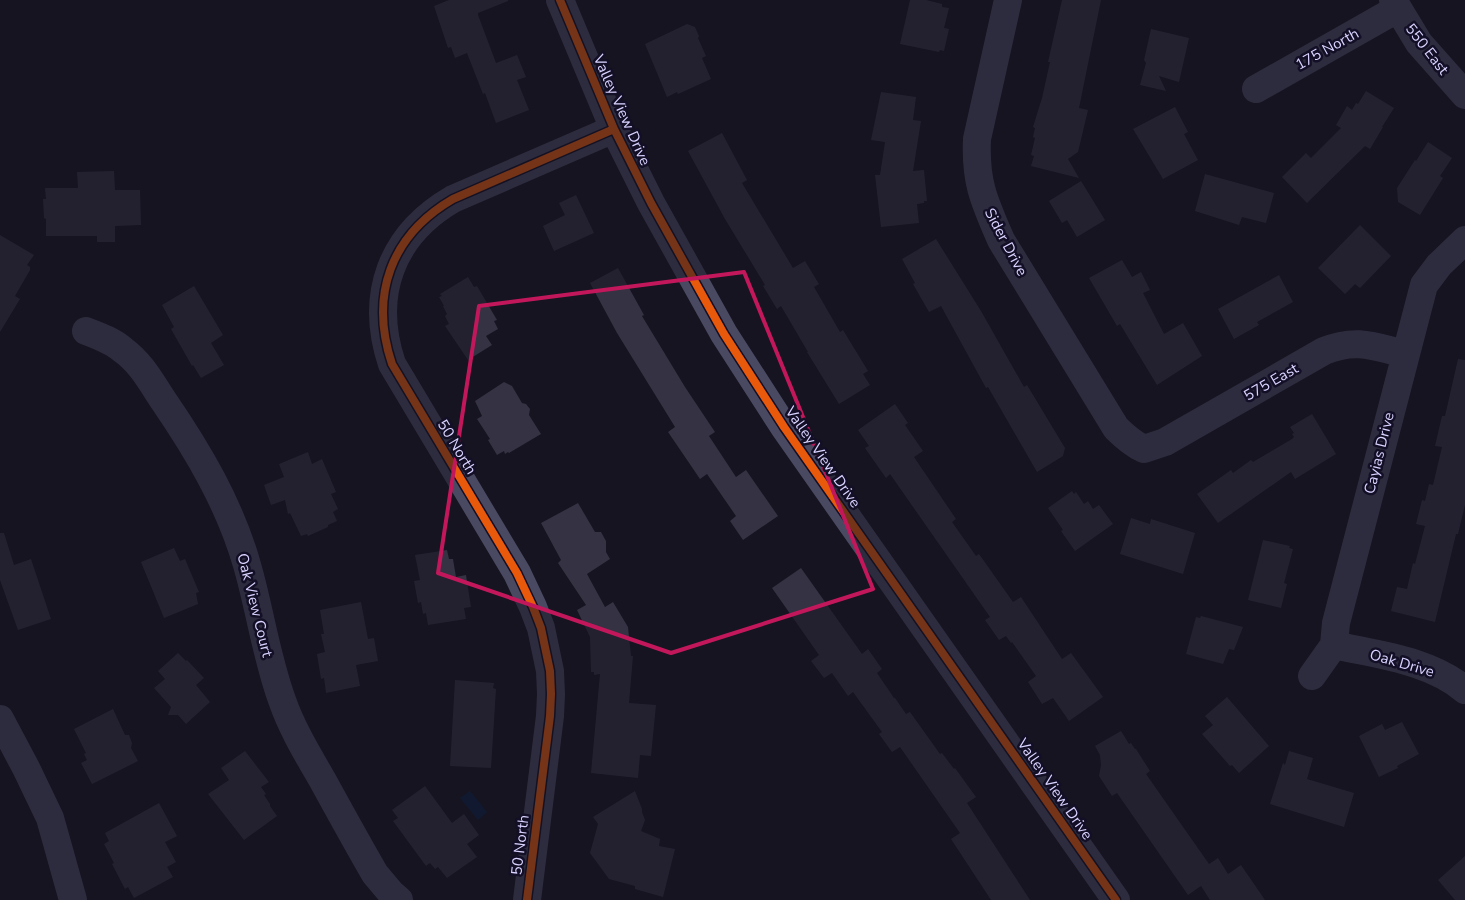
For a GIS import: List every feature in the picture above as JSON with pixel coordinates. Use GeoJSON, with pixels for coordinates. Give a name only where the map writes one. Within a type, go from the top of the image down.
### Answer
{"type":"FeatureCollection","features":[{"type":"Feature","properties":{"kind":"street","name":"Valley View Drive"},"geometry":{"type":"LineString","coordinates":[[560,0],[614,129],[651,203],[724,334],[784,427],[1116,900]]}},
{"type":"Feature","properties":{"kind":"street","name":"Sider Drive"},"geometry":{"type":"LineString","coordinates":[[1008,0],[977,139],[976,160],[983,198],[1001,240],[1116,428],[1134,444],[1144,449]]}},
{"type":"Feature","properties":{"kind":"street","name":"175 North"},"geometry":{"type":"LineString","coordinates":[[1256,89],[1395,5]]}},
{"type":"Feature","properties":{"kind":"street","name":"550 East"},"geometry":{"type":"LineString","coordinates":[[1395,5],[1419,43],[1465,95]]}},
{"type":"Feature","properties":{"kind":"street","name":"50 North"},"geometry":{"type":"LineString","coordinates":[[527,900],[550,716],[550,671],[546,649],[533,607],[517,572],[392,364],[382,322],[383,300],[396,256],[421,222],[436,209],[454,199],[614,129]]}},
{"type":"Feature","properties":{"kind":"street","name":"Cayias Drive"},"geometry":{"type":"LineString","coordinates":[[1312,676],[1334,645],[1336,623],[1424,286],[1439,265],[1465,240]]}},
{"type":"Feature","properties":{"kind":"street","name":"Oak View Court"},"geometry":{"type":"LineString","coordinates":[[86,331],[123,349],[138,363],[186,434],[212,480],[240,542],[248,567],[267,654],[282,701],[293,727],[375,874],[391,894],[399,900]]}},
{"type":"Feature","properties":{"kind":"street","name":"575 East"},"geometry":{"type":"LineString","coordinates":[[1144,449],[1177,437],[1324,351],[1336,346],[1361,344],[1405,354]]}},
{"type":"Feature","properties":{"kind":"street","name":"Oak Drive"},"geometry":{"type":"LineString","coordinates":[[1334,645],[1425,667],[1444,675],[1465,690]]}},
{"type":"Feature","properties":{"kind":"street"},"geometry":{"type":"LineString","coordinates":[[0,719],[50,818],[73,900]]}},
{"type":"Feature","properties":{"kind":"highlighted area"},"geometry":{"type":"Polygon","coordinates":[[[744,272],[873,589],[671,653],[438,573],[479,306],[744,272]]]}},
{"type":"Feature","properties":{"kind":"water"},"geometry":{"type":"Polygon","coordinates":[[[470,791],[487,812],[478,820],[460,798],[470,791]]]}},
{"type":"Feature","properties":{"kind":"building"},"geometry":{"type":"Polygon","coordinates":[[[449,0],[508,0],[478,13],[478,15],[496,63],[517,55],[526,77],[517,80],[529,110],[496,123],[467,53],[455,58],[451,47],[448,48],[434,6],[449,0]]]}},
{"type":"Feature","properties":{"kind":"building"},"geometry":{"type":"Polygon","coordinates":[[[910,0],[926,0],[949,8],[944,28],[949,29],[944,51],[940,50],[939,52],[900,44],[910,0]]]}},
{"type":"Feature","properties":{"kind":"building"},"geometry":{"type":"Polygon","coordinates":[[[1062,0],[1101,0],[1079,108],[1088,110],[1078,152],[1068,159],[1079,178],[1031,166],[1034,156],[1031,155],[1035,138],[1033,137],[1035,128],[1033,127],[1042,98],[1062,0]]]}},
{"type":"Feature","properties":{"kind":"building"},"geometry":{"type":"Polygon","coordinates":[[[687,24],[695,27],[699,36],[698,38],[706,56],[702,58],[711,79],[667,97],[645,44],[687,24]]]}},
{"type":"Feature","properties":{"kind":"building"},"geometry":{"type":"Polygon","coordinates":[[[1151,29],[1189,38],[1179,82],[1159,76],[1166,91],[1140,85],[1146,63],[1144,60],[1151,29]]]}},
{"type":"Feature","properties":{"kind":"building"},"geometry":{"type":"Polygon","coordinates":[[[1366,91],[1394,108],[1370,149],[1365,146],[1307,203],[1282,177],[1306,153],[1311,158],[1341,128],[1336,125],[1347,106],[1352,110],[1366,91]]]}},
{"type":"Feature","properties":{"kind":"building"},"geometry":{"type":"Polygon","coordinates":[[[881,92],[916,97],[913,120],[921,121],[913,171],[924,170],[927,201],[917,204],[919,223],[881,227],[875,175],[880,175],[885,142],[871,140],[881,92]]]}},
{"type":"Feature","properties":{"kind":"building"},"geometry":{"type":"Polygon","coordinates":[[[1175,107],[1188,132],[1184,134],[1198,160],[1163,179],[1133,129],[1175,107]]]}},
{"type":"Feature","properties":{"kind":"building"},"geometry":{"type":"Polygon","coordinates":[[[722,133],[747,180],[742,183],[793,268],[805,261],[819,284],[814,287],[840,332],[843,330],[868,371],[863,374],[870,385],[839,404],[781,306],[777,309],[763,286],[765,285],[725,219],[688,151],[722,133]]]}},
{"type":"Feature","properties":{"kind":"building"},"geometry":{"type":"Polygon","coordinates":[[[1428,142],[1452,158],[1440,176],[1443,178],[1420,215],[1398,202],[1397,188],[1428,142]]]}},
{"type":"Feature","properties":{"kind":"building"},"geometry":{"type":"Polygon","coordinates":[[[114,171],[115,190],[140,190],[141,225],[115,226],[115,242],[97,242],[97,236],[46,236],[43,199],[46,199],[45,188],[78,188],[77,172],[114,171]]]}},
{"type":"Feature","properties":{"kind":"building"},"geometry":{"type":"Polygon","coordinates":[[[1205,174],[1274,193],[1266,223],[1242,217],[1239,225],[1195,211],[1205,174]]]}},
{"type":"Feature","properties":{"kind":"building"},"geometry":{"type":"Polygon","coordinates":[[[1081,181],[1105,220],[1077,237],[1067,220],[1062,223],[1049,201],[1081,181]]]}},
{"type":"Feature","properties":{"kind":"building"},"geometry":{"type":"Polygon","coordinates":[[[576,195],[594,233],[554,251],[543,226],[565,215],[559,203],[576,195]]]}},
{"type":"Feature","properties":{"kind":"building"},"geometry":{"type":"Polygon","coordinates":[[[1360,225],[1391,256],[1360,288],[1355,284],[1345,294],[1318,268],[1360,225]]]}},
{"type":"Feature","properties":{"kind":"building"},"geometry":{"type":"Polygon","coordinates":[[[0,235],[34,255],[27,265],[30,267],[30,270],[15,296],[20,299],[0,332],[0,235]]]}},
{"type":"Feature","properties":{"kind":"building"},"geometry":{"type":"Polygon","coordinates":[[[936,239],[981,311],[1024,387],[1027,385],[1065,448],[1063,456],[1037,472],[988,387],[986,388],[941,306],[929,312],[913,284],[915,283],[902,259],[936,239]]]}},
{"type":"Feature","properties":{"kind":"building"},"geometry":{"type":"Polygon","coordinates":[[[1122,260],[1132,277],[1141,272],[1150,290],[1143,293],[1164,334],[1183,323],[1202,356],[1157,385],[1120,324],[1117,326],[1089,278],[1122,260]]]}},
{"type":"Feature","properties":{"kind":"building"},"geometry":{"type":"Polygon","coordinates":[[[618,268],[644,315],[642,316],[715,432],[709,436],[736,477],[746,470],[778,516],[743,540],[730,521],[736,516],[707,474],[700,479],[668,432],[675,427],[617,333],[590,283],[618,268]]]}},
{"type":"Feature","properties":{"kind":"building"},"geometry":{"type":"Polygon","coordinates":[[[1279,275],[1293,302],[1257,322],[1259,325],[1234,339],[1218,309],[1279,275]]]}},
{"type":"Feature","properties":{"kind":"building"},"geometry":{"type":"Polygon","coordinates":[[[468,277],[474,287],[477,286],[497,320],[494,321],[498,329],[486,336],[492,345],[468,360],[445,326],[449,324],[445,316],[447,314],[439,297],[442,296],[440,294],[468,277]]]}},
{"type":"Feature","properties":{"kind":"building"},"geometry":{"type":"Polygon","coordinates":[[[194,286],[223,335],[211,343],[224,365],[201,378],[171,329],[174,327],[162,305],[194,286]]]}},
{"type":"Feature","properties":{"kind":"building"},"geometry":{"type":"Polygon","coordinates":[[[1458,359],[1465,360],[1465,505],[1458,534],[1456,534],[1435,622],[1391,611],[1397,587],[1407,589],[1413,563],[1415,564],[1425,526],[1416,524],[1422,500],[1425,501],[1429,484],[1433,485],[1442,447],[1435,446],[1442,416],[1445,416],[1458,359]]]}},
{"type":"Feature","properties":{"kind":"building"},"geometry":{"type":"Polygon","coordinates":[[[504,382],[512,386],[522,403],[526,404],[530,409],[529,415],[541,434],[509,453],[505,454],[504,451],[497,455],[488,440],[490,439],[477,419],[482,416],[475,401],[504,382]]]}},
{"type":"Feature","properties":{"kind":"building"},"geometry":{"type":"Polygon","coordinates":[[[895,404],[908,423],[905,425],[923,451],[914,457],[956,519],[952,522],[976,556],[979,554],[1013,602],[1021,597],[1062,659],[1071,653],[1103,697],[1069,721],[1053,698],[1042,704],[1028,682],[1036,676],[1006,636],[999,640],[985,620],[990,617],[890,474],[886,478],[865,448],[869,446],[858,430],[895,404]]]}},
{"type":"Feature","properties":{"kind":"building"},"geometry":{"type":"Polygon","coordinates":[[[1312,414],[1336,454],[1295,479],[1291,472],[1218,523],[1197,494],[1231,470],[1233,473],[1251,460],[1253,462],[1292,439],[1294,437],[1292,434],[1294,433],[1290,427],[1312,414]]]}},
{"type":"Feature","properties":{"kind":"building"},"geometry":{"type":"Polygon","coordinates":[[[308,452],[312,464],[322,459],[336,492],[331,494],[338,509],[333,512],[337,521],[308,536],[307,534],[301,536],[290,513],[288,514],[285,500],[271,505],[264,485],[284,477],[279,464],[308,452]]]}},
{"type":"Feature","properties":{"kind":"building"},"geometry":{"type":"Polygon","coordinates":[[[1072,491],[1074,494],[1076,492],[1084,504],[1088,501],[1093,509],[1099,505],[1113,524],[1075,551],[1048,508],[1072,491]]]}},
{"type":"Feature","properties":{"kind":"building"},"geometry":{"type":"Polygon","coordinates":[[[578,503],[595,532],[601,532],[606,541],[606,552],[610,559],[587,574],[605,607],[613,602],[628,627],[631,656],[633,656],[629,703],[656,705],[651,756],[640,755],[638,778],[591,773],[600,674],[594,675],[594,672],[591,672],[590,637],[577,610],[586,605],[558,563],[561,560],[541,523],[578,503]]]}},
{"type":"Feature","properties":{"kind":"building"},"geometry":{"type":"Polygon","coordinates":[[[1131,518],[1150,524],[1151,519],[1195,533],[1183,574],[1120,554],[1131,518]]]}},
{"type":"Feature","properties":{"kind":"building"},"geometry":{"type":"Polygon","coordinates":[[[0,533],[4,533],[14,565],[31,559],[51,619],[18,630],[0,580],[0,533]]]}},
{"type":"Feature","properties":{"kind":"building"},"geometry":{"type":"Polygon","coordinates":[[[1263,540],[1290,546],[1289,548],[1293,549],[1284,583],[1287,584],[1281,608],[1248,600],[1263,540]]]}},
{"type":"Feature","properties":{"kind":"building"},"geometry":{"type":"Polygon","coordinates":[[[174,548],[180,561],[185,559],[199,592],[196,593],[198,604],[164,618],[141,562],[174,548]]]}},
{"type":"Feature","properties":{"kind":"building"},"geometry":{"type":"Polygon","coordinates":[[[447,550],[449,559],[453,559],[456,577],[466,575],[471,607],[464,608],[466,619],[428,625],[426,613],[423,614],[421,602],[418,603],[414,581],[420,580],[415,555],[447,550]]]}},
{"type":"Feature","properties":{"kind":"building"},"geometry":{"type":"Polygon","coordinates":[[[801,568],[862,654],[868,649],[882,669],[877,673],[906,714],[910,712],[940,754],[942,753],[955,768],[976,797],[967,803],[1030,900],[991,900],[951,839],[960,833],[900,747],[892,752],[879,734],[882,732],[853,692],[848,696],[832,673],[824,678],[811,661],[819,655],[772,588],[801,568]]]}},
{"type":"Feature","properties":{"kind":"building"},"geometry":{"type":"Polygon","coordinates":[[[361,602],[368,639],[374,638],[378,661],[356,665],[360,686],[326,693],[324,678],[321,679],[317,654],[325,652],[321,634],[324,634],[320,610],[361,602]]]}},
{"type":"Feature","properties":{"kind":"building"},"geometry":{"type":"Polygon","coordinates":[[[1201,616],[1243,627],[1234,650],[1229,649],[1223,664],[1186,654],[1196,617],[1200,618],[1201,616]]]}},
{"type":"Feature","properties":{"kind":"building"},"geometry":{"type":"Polygon","coordinates":[[[178,653],[204,678],[196,685],[210,702],[186,724],[178,715],[168,715],[171,707],[154,688],[165,679],[158,671],[178,653]]]}},
{"type":"Feature","properties":{"kind":"building"},"geometry":{"type":"Polygon","coordinates":[[[455,680],[494,683],[493,688],[496,689],[491,768],[450,766],[455,680]]]}},
{"type":"Feature","properties":{"kind":"building"},"geometry":{"type":"Polygon","coordinates":[[[1227,697],[1269,746],[1239,773],[1232,765],[1230,766],[1202,734],[1213,725],[1205,716],[1227,697]]]}},
{"type":"Feature","properties":{"kind":"building"},"geometry":{"type":"Polygon","coordinates":[[[113,709],[125,735],[129,735],[132,743],[131,748],[138,761],[92,784],[81,763],[87,760],[84,754],[86,753],[74,729],[113,709]]]}},
{"type":"Feature","properties":{"kind":"building"},"geometry":{"type":"Polygon","coordinates":[[[1402,722],[1419,754],[1397,766],[1398,768],[1379,777],[1359,736],[1382,724],[1385,730],[1402,722]]]}},
{"type":"Feature","properties":{"kind":"building"},"geometry":{"type":"Polygon","coordinates":[[[1121,731],[1129,744],[1131,743],[1136,749],[1150,771],[1146,774],[1209,864],[1218,858],[1228,874],[1241,865],[1265,900],[1210,900],[1201,886],[1188,895],[1117,793],[1112,796],[1099,776],[1100,755],[1095,746],[1121,731]]]}},
{"type":"Feature","properties":{"kind":"building"},"geometry":{"type":"Polygon","coordinates":[[[245,751],[269,782],[261,787],[277,816],[244,840],[208,794],[229,780],[221,768],[245,751]]]}},
{"type":"Feature","properties":{"kind":"building"},"geometry":{"type":"Polygon","coordinates":[[[1289,751],[1313,758],[1307,779],[1354,793],[1344,827],[1270,804],[1283,763],[1285,765],[1289,751]]]}},
{"type":"Feature","properties":{"kind":"building"},"geometry":{"type":"Polygon","coordinates":[[[425,786],[452,823],[464,814],[479,835],[467,844],[477,857],[447,878],[438,867],[435,869],[430,863],[426,866],[393,821],[398,818],[392,810],[425,786]]]}},
{"type":"Feature","properties":{"kind":"building"},"geometry":{"type":"Polygon","coordinates":[[[635,791],[645,820],[641,831],[660,839],[659,846],[675,849],[663,897],[635,889],[635,886],[609,879],[590,853],[598,824],[593,817],[635,791]]]}},
{"type":"Feature","properties":{"kind":"building"},"geometry":{"type":"Polygon","coordinates":[[[159,803],[177,836],[165,842],[176,862],[167,867],[173,877],[134,898],[128,887],[125,889],[112,864],[114,863],[104,844],[109,841],[105,833],[159,803]]]}},
{"type":"Feature","properties":{"kind":"building"},"geometry":{"type":"Polygon","coordinates":[[[1465,856],[1465,900],[1455,900],[1438,880],[1465,856]]]}},
{"type":"Feature","properties":{"kind":"cycle path"},"geometry":{"type":"LineString","coordinates":[[560,0],[614,129],[651,203],[724,334],[784,427],[1116,900]]}},
{"type":"Feature","properties":{"kind":"cycle path"},"geometry":{"type":"LineString","coordinates":[[527,900],[550,716],[550,671],[541,628],[517,573],[392,364],[385,339],[383,314],[385,291],[391,269],[400,249],[414,230],[453,199],[614,129]]}}]}
